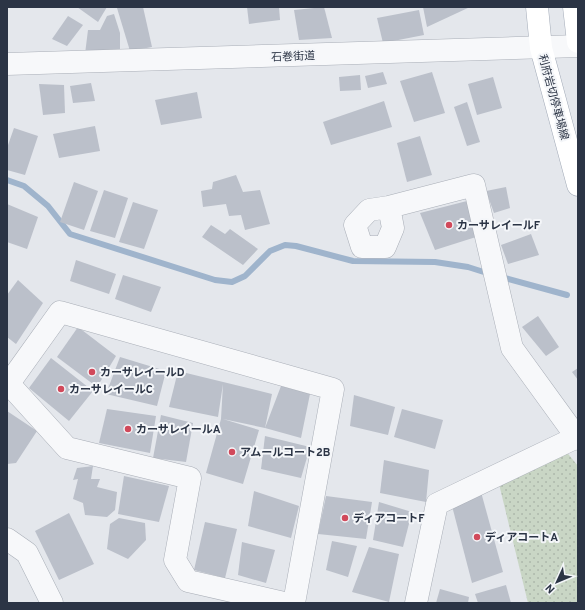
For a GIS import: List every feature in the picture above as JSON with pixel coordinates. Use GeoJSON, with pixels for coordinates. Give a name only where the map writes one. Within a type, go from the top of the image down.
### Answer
{"type":"FeatureCollection","features":[{"type":"Feature","properties":{"kind":"main road","name":"利府岩切停車場線"},"geometry":{"type":"LineString","coordinates":[[537,7],[541,48],[578,184]]}},
{"type":"Feature","properties":{"kind":"main road"},"geometry":{"type":"LineString","coordinates":[[574,7],[578,42]]}},
{"type":"Feature","properties":{"kind":"street","name":"石巻街道"},"geometry":{"type":"LineString","coordinates":[[7,64],[578,46]]}},
{"type":"Feature","properties":{"kind":"street"},"geometry":{"type":"LineString","coordinates":[[389,207],[474,185],[512,348],[577,438],[437,504],[416,603]]}},
{"type":"Feature","properties":{"kind":"street"},"geometry":{"type":"LineString","coordinates":[[284,603],[188,581],[175,560],[190,478],[67,448],[8,385],[60,312],[333,389],[294,603]]}},
{"type":"Feature","properties":{"kind":"street"},"geometry":{"type":"LineString","coordinates":[[7,539],[27,553],[52,603]]}},
{"type":"Feature","properties":{"kind":"green space"},"geometry":{"type":"Polygon","coordinates":[[[565,450],[578,466],[578,603],[528,603],[499,484],[565,450]]]}},
{"type":"Feature","properties":{"kind":"building"},"geometry":{"type":"Polygon","coordinates":[[[77,7],[107,7],[98,22],[77,7]]]}},
{"type":"Feature","properties":{"kind":"building"},"geometry":{"type":"Polygon","coordinates":[[[143,7],[152,47],[130,51],[117,8],[143,7]]]}},
{"type":"Feature","properties":{"kind":"building"},"geometry":{"type":"Polygon","coordinates":[[[247,7],[279,7],[280,20],[249,24],[247,7]]]}},
{"type":"Feature","properties":{"kind":"building"},"geometry":{"type":"Polygon","coordinates":[[[324,7],[332,38],[299,40],[294,10],[324,7]]]}},
{"type":"Feature","properties":{"kind":"building"},"geometry":{"type":"Polygon","coordinates":[[[423,7],[470,7],[427,27],[423,7]]]}},
{"type":"Feature","properties":{"kind":"building"},"geometry":{"type":"Polygon","coordinates":[[[419,10],[424,35],[383,43],[377,18],[419,10]]]}},
{"type":"Feature","properties":{"kind":"building"},"geometry":{"type":"Polygon","coordinates":[[[114,14],[120,33],[120,52],[85,54],[88,30],[100,30],[107,16],[114,14]]]}},
{"type":"Feature","properties":{"kind":"building"},"geometry":{"type":"Polygon","coordinates":[[[68,16],[83,25],[67,46],[52,39],[68,16]]]}},
{"type":"Feature","properties":{"kind":"building"},"geometry":{"type":"Polygon","coordinates":[[[383,72],[387,84],[368,88],[365,76],[383,72]]]}},
{"type":"Feature","properties":{"kind":"building"},"geometry":{"type":"Polygon","coordinates":[[[432,72],[445,113],[414,122],[400,81],[432,72]]]}},
{"type":"Feature","properties":{"kind":"building"},"geometry":{"type":"Polygon","coordinates":[[[360,75],[361,90],[340,91],[339,77],[360,75]]]}},
{"type":"Feature","properties":{"kind":"building"},"geometry":{"type":"Polygon","coordinates":[[[493,77],[502,108],[477,115],[468,84],[493,77]]]}},
{"type":"Feature","properties":{"kind":"building"},"geometry":{"type":"Polygon","coordinates":[[[91,83],[95,101],[73,103],[70,86],[91,83]]]}},
{"type":"Feature","properties":{"kind":"building"},"geometry":{"type":"Polygon","coordinates":[[[39,84],[64,85],[65,113],[43,115],[39,84]]]}},
{"type":"Feature","properties":{"kind":"building"},"geometry":{"type":"Polygon","coordinates":[[[197,92],[202,118],[161,125],[155,100],[197,92]]]}},
{"type":"Feature","properties":{"kind":"building"},"geometry":{"type":"Polygon","coordinates":[[[384,101],[392,127],[331,145],[323,122],[384,101]]]}},
{"type":"Feature","properties":{"kind":"building"},"geometry":{"type":"Polygon","coordinates":[[[467,102],[480,142],[467,146],[454,107],[467,102]]]}},
{"type":"Feature","properties":{"kind":"building"},"geometry":{"type":"Polygon","coordinates":[[[95,126],[100,151],[59,158],[53,134],[95,126]]]}},
{"type":"Feature","properties":{"kind":"building"},"geometry":{"type":"Polygon","coordinates":[[[14,128],[38,136],[25,175],[7,170],[7,148],[14,128]]]}},
{"type":"Feature","properties":{"kind":"building"},"geometry":{"type":"Polygon","coordinates":[[[420,136],[432,175],[407,182],[397,143],[420,136]]]}},
{"type":"Feature","properties":{"kind":"building"},"geometry":{"type":"Polygon","coordinates":[[[236,175],[243,192],[260,190],[270,224],[245,230],[241,215],[229,216],[226,204],[203,207],[201,191],[212,189],[213,182],[236,175]]]}},
{"type":"Feature","properties":{"kind":"building"},"geometry":{"type":"Polygon","coordinates":[[[74,182],[98,191],[84,230],[60,222],[74,182]]]}},
{"type":"Feature","properties":{"kind":"building"},"geometry":{"type":"Polygon","coordinates":[[[506,187],[510,208],[494,213],[486,191],[506,187]]]}},
{"type":"Feature","properties":{"kind":"building"},"geometry":{"type":"Polygon","coordinates":[[[104,190],[128,198],[115,238],[90,231],[104,190]]]}},
{"type":"Feature","properties":{"kind":"building","name":"カーサレイールF"},"geometry":{"type":"Polygon","coordinates":[[[467,201],[476,237],[435,250],[420,213],[467,201]]]}},
{"type":"Feature","properties":{"kind":"building"},"geometry":{"type":"Polygon","coordinates":[[[133,202],[158,210],[144,249],[119,242],[133,202]]]}},
{"type":"Feature","properties":{"kind":"building"},"geometry":{"type":"Polygon","coordinates":[[[7,204],[38,217],[27,249],[7,242],[7,204]]]}},
{"type":"Feature","properties":{"kind":"building"},"geometry":{"type":"Polygon","coordinates":[[[211,225],[225,234],[230,229],[258,249],[243,265],[202,237],[211,225]]]}},
{"type":"Feature","properties":{"kind":"building"},"geometry":{"type":"Polygon","coordinates":[[[531,234],[539,255],[508,264],[501,245],[531,234]]]}},
{"type":"Feature","properties":{"kind":"building"},"geometry":{"type":"Polygon","coordinates":[[[76,260],[116,274],[109,294],[70,281],[76,260]]]}},
{"type":"Feature","properties":{"kind":"building"},"geometry":{"type":"Polygon","coordinates":[[[123,275],[161,287],[151,312],[115,299],[123,275]]]}},
{"type":"Feature","properties":{"kind":"building"},"geometry":{"type":"Polygon","coordinates":[[[18,280],[43,303],[16,344],[7,337],[7,295],[18,280]]]}},
{"type":"Feature","properties":{"kind":"building"},"geometry":{"type":"Polygon","coordinates":[[[538,316],[559,347],[546,356],[522,327],[538,316]]]}},
{"type":"Feature","properties":{"kind":"building","name":"カーサレイールD"},"geometry":{"type":"Polygon","coordinates":[[[78,327],[116,356],[97,387],[57,357],[78,327]]]}},
{"type":"Feature","properties":{"kind":"building"},"geometry":{"type":"Polygon","coordinates":[[[120,357],[166,371],[157,406],[106,394],[120,357]]]}},
{"type":"Feature","properties":{"kind":"building","name":"カーサレイールC"},"geometry":{"type":"Polygon","coordinates":[[[51,358],[93,391],[69,421],[29,388],[51,358]]]}},
{"type":"Feature","properties":{"kind":"building"},"geometry":{"type":"Polygon","coordinates":[[[578,368],[578,380],[572,372],[578,368]]]}},
{"type":"Feature","properties":{"kind":"building"},"geometry":{"type":"Polygon","coordinates":[[[178,371],[272,394],[265,428],[223,419],[259,430],[243,484],[206,473],[221,419],[223,384],[218,417],[169,407],[178,371]]]}},
{"type":"Feature","properties":{"kind":"building"},"geometry":{"type":"Polygon","coordinates":[[[281,386],[310,394],[301,438],[265,428],[281,386]]]}},
{"type":"Feature","properties":{"kind":"building"},"geometry":{"type":"Polygon","coordinates":[[[354,395],[395,407],[388,435],[350,426],[354,395]]]}},
{"type":"Feature","properties":{"kind":"building","name":"カーサレイールA"},"geometry":{"type":"Polygon","coordinates":[[[107,409],[156,416],[150,453],[99,443],[107,409]]]}},
{"type":"Feature","properties":{"kind":"building"},"geometry":{"type":"Polygon","coordinates":[[[402,409],[443,420],[435,449],[394,437],[402,409]]]}},
{"type":"Feature","properties":{"kind":"building"},"geometry":{"type":"Polygon","coordinates":[[[7,411],[37,431],[16,463],[7,464],[7,411]]]}},
{"type":"Feature","properties":{"kind":"building"},"geometry":{"type":"Polygon","coordinates":[[[161,415],[193,423],[186,462],[153,458],[161,415]]]}},
{"type":"Feature","properties":{"kind":"building"},"geometry":{"type":"Polygon","coordinates":[[[265,436],[310,447],[301,478],[261,469],[265,436]]]}},
{"type":"Feature","properties":{"kind":"building"},"geometry":{"type":"Polygon","coordinates":[[[384,460],[429,470],[426,502],[380,493],[384,460]]]}},
{"type":"Feature","properties":{"kind":"building"},"geometry":{"type":"Polygon","coordinates":[[[93,466],[91,479],[100,479],[97,487],[117,492],[115,510],[107,517],[85,515],[83,503],[73,499],[78,479],[73,480],[77,468],[93,466]]]}},
{"type":"Feature","properties":{"kind":"building"},"geometry":{"type":"Polygon","coordinates":[[[124,476],[169,486],[159,522],[118,514],[124,476]]]}},
{"type":"Feature","properties":{"kind":"building"},"geometry":{"type":"Polygon","coordinates":[[[254,491],[299,506],[291,538],[248,526],[254,491]]]}},
{"type":"Feature","properties":{"kind":"building","name":"ディアコートA"},"geometry":{"type":"Polygon","coordinates":[[[481,492],[503,572],[472,583],[451,502],[481,492]]]}},
{"type":"Feature","properties":{"kind":"building","name":"ディアコートF"},"geometry":{"type":"Polygon","coordinates":[[[326,496],[372,502],[366,539],[318,534],[326,496]]]}},
{"type":"Feature","properties":{"kind":"building"},"geometry":{"type":"Polygon","coordinates":[[[379,502],[412,512],[403,547],[373,540],[379,502]]]}},
{"type":"Feature","properties":{"kind":"building"},"geometry":{"type":"Polygon","coordinates":[[[69,513],[94,564],[59,580],[35,531],[69,513]]]}},
{"type":"Feature","properties":{"kind":"building"},"geometry":{"type":"Polygon","coordinates":[[[119,518],[145,523],[146,540],[128,559],[107,549],[110,524],[119,518]]]}},
{"type":"Feature","properties":{"kind":"building"},"geometry":{"type":"Polygon","coordinates":[[[205,522],[237,529],[225,578],[194,570],[205,522]]]}},
{"type":"Feature","properties":{"kind":"building"},"geometry":{"type":"Polygon","coordinates":[[[332,541],[357,546],[348,577],[326,570],[332,541]]]}},
{"type":"Feature","properties":{"kind":"building"},"geometry":{"type":"Polygon","coordinates":[[[242,542],[275,550],[266,583],[238,575],[242,542]]]}},
{"type":"Feature","properties":{"kind":"building"},"geometry":{"type":"Polygon","coordinates":[[[369,547],[399,554],[389,602],[352,592],[369,547]]]}},
{"type":"Feature","properties":{"kind":"building"},"geometry":{"type":"Polygon","coordinates":[[[506,585],[511,603],[478,603],[475,594],[506,585]]]}},
{"type":"Feature","properties":{"kind":"building"},"geometry":{"type":"Polygon","coordinates":[[[440,589],[469,597],[468,603],[436,603],[440,589]]]}},
{"type":"Feature","properties":{"kind":"waterway"},"geometry":{"type":"LineString","coordinates":[[7,180],[24,186],[48,206],[70,234],[215,280],[232,282],[245,276],[270,251],[285,245],[296,246],[353,261],[435,262],[468,267],[490,274]]}},
{"type":"Feature","properties":{"kind":"waterway"},"geometry":{"type":"LineString","coordinates":[[501,277],[567,295]]}},
{"type":"Feature","properties":{"kind":"place","name":"カーサレイールF"},"geometry":{"type":"Point","coordinates":[449,225]}},
{"type":"Feature","properties":{"kind":"place","name":"カーサレイールD"},"geometry":{"type":"Point","coordinates":[92,372]}},
{"type":"Feature","properties":{"kind":"place","name":"カーサレイールC"},"geometry":{"type":"Point","coordinates":[61,389]}},
{"type":"Feature","properties":{"kind":"place","name":"カーサレイールA"},"geometry":{"type":"Point","coordinates":[128,429]}},
{"type":"Feature","properties":{"kind":"place","name":"アムールコート2B"},"geometry":{"type":"Point","coordinates":[232,452]}},
{"type":"Feature","properties":{"kind":"place","name":"ディアコートF"},"geometry":{"type":"Point","coordinates":[345,518]}},
{"type":"Feature","properties":{"kind":"place","name":"ディアコートA"},"geometry":{"type":"Point","coordinates":[477,537]}}]}
